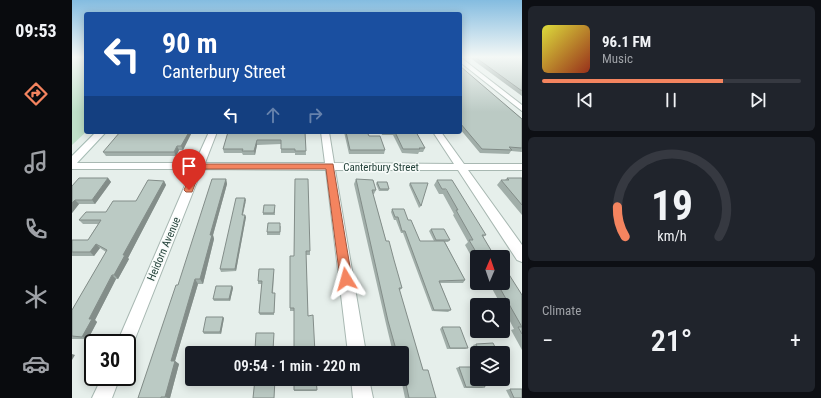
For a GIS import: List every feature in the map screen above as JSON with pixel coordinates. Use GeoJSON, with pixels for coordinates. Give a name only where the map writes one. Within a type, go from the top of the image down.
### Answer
{"type":"FeatureCollection","features":[{"type":"Feature","properties":{"kind":"main road"},"geometry":{"type":"LineString","coordinates":[[72,162],[99,134]]}},
{"type":"Feature","properties":{"kind":"street"},"geometry":{"type":"LineString","coordinates":[[481,76],[522,109]]}},
{"type":"Feature","properties":{"kind":"street","name":"Heidorn Avenue"},"geometry":{"type":"LineString","coordinates":[[129,334],[212,134]]}},
{"type":"Feature","properties":{"kind":"street"},"geometry":{"type":"LineString","coordinates":[[325,134],[355,346]]}},
{"type":"Feature","properties":{"kind":"street"},"geometry":{"type":"LineString","coordinates":[[438,134],[522,256]]}},
{"type":"Feature","properties":{"kind":"street","name":"Canterbury Street"},"geometry":{"type":"LineString","coordinates":[[72,166],[522,167]]}},
{"type":"Feature","properties":{"kind":"street"},"geometry":{"type":"LineString","coordinates":[[102,398],[107,386]]}},
{"type":"Feature","properties":{"kind":"street"},"geometry":{"type":"LineString","coordinates":[[361,386],[363,398]]}},
{"type":"Feature","properties":{"kind":"green space"},"geometry":{"type":"Polygon","coordinates":[[[72,76],[84,76],[84,134],[72,145],[72,76]]]}},
{"type":"Feature","properties":{"kind":"building"},"geometry":{"type":"Polygon","coordinates":[[[462,76],[471,76],[522,119],[522,148],[509,147],[512,150],[482,149],[462,125],[462,76]]]}},
{"type":"Feature","properties":{"kind":"building"},"geometry":{"type":"Polygon","coordinates":[[[501,76],[522,76],[522,91],[501,76]]]}},
{"type":"Feature","properties":{"kind":"building"},"geometry":{"type":"Polygon","coordinates":[[[118,134],[188,134],[181,146],[177,146],[174,152],[103,152],[118,134]]]}},
{"type":"Feature","properties":{"kind":"building"},"geometry":{"type":"Polygon","coordinates":[[[227,134],[305,134],[306,151],[281,149],[281,140],[257,140],[254,151],[242,151],[243,149],[223,149],[227,134]]]}},
{"type":"Feature","properties":{"kind":"building"},"geometry":{"type":"Polygon","coordinates":[[[346,134],[368,134],[369,136],[380,136],[385,150],[350,150],[346,134]]]}},
{"type":"Feature","properties":{"kind":"building"},"geometry":{"type":"Polygon","coordinates":[[[396,134],[417,134],[425,148],[419,148],[420,149],[403,149],[396,134]]]}},
{"type":"Feature","properties":{"kind":"building"},"geometry":{"type":"Polygon","coordinates":[[[79,178],[108,178],[92,200],[75,200],[72,203],[72,186],[79,178]]]}},
{"type":"Feature","properties":{"kind":"building"},"geometry":{"type":"Polygon","coordinates":[[[507,178],[522,178],[522,205],[501,180],[509,180],[507,178]]]}},
{"type":"Feature","properties":{"kind":"building"},"geometry":{"type":"Polygon","coordinates":[[[212,179],[226,179],[210,235],[212,235],[200,279],[195,279],[171,361],[175,361],[165,397],[138,398],[176,285],[178,285],[212,179]]]}},
{"type":"Feature","properties":{"kind":"building"},"geometry":{"type":"Polygon","coordinates":[[[295,179],[308,179],[310,251],[306,251],[308,316],[313,315],[315,346],[294,346],[294,308],[290,308],[290,256],[294,256],[295,179]]]}},
{"type":"Feature","properties":{"kind":"building"},"geometry":{"type":"Polygon","coordinates":[[[356,179],[373,180],[376,190],[372,190],[386,241],[389,241],[402,288],[399,288],[423,370],[428,370],[436,398],[409,398],[406,386],[409,386],[409,346],[395,346],[356,179]]]}},
{"type":"Feature","properties":{"kind":"building"},"geometry":{"type":"Polygon","coordinates":[[[148,180],[164,181],[123,255],[125,255],[114,275],[112,275],[89,319],[92,319],[82,337],[72,336],[72,310],[107,250],[96,244],[90,252],[72,252],[72,240],[88,240],[101,220],[79,220],[86,212],[106,212],[113,201],[136,201],[148,180]]]}},
{"type":"Feature","properties":{"kind":"building"},"geometry":{"type":"Polygon","coordinates":[[[437,180],[452,180],[486,235],[482,235],[491,250],[475,250],[469,240],[473,240],[456,210],[458,210],[446,189],[442,189],[437,180]]]}},
{"type":"Feature","properties":{"kind":"building"},"geometry":{"type":"Polygon","coordinates":[[[377,182],[387,182],[389,189],[380,189],[377,182]]]}},
{"type":"Feature","properties":{"kind":"building"},"geometry":{"type":"Polygon","coordinates":[[[410,183],[428,183],[421,206],[410,183]]]}},
{"type":"Feature","properties":{"kind":"building"},"geometry":{"type":"Polygon","coordinates":[[[236,198],[245,198],[242,215],[245,215],[235,269],[220,269],[236,198]]]}},
{"type":"Feature","properties":{"kind":"building"},"geometry":{"type":"Polygon","coordinates":[[[264,205],[275,205],[274,213],[263,213],[264,205]]]}},
{"type":"Feature","properties":{"kind":"building"},"geometry":{"type":"Polygon","coordinates":[[[392,209],[404,209],[408,220],[411,220],[420,241],[444,241],[465,280],[439,281],[451,310],[434,310],[405,231],[402,231],[398,217],[395,217],[392,209]]]}},
{"type":"Feature","properties":{"kind":"building"},"geometry":{"type":"Polygon","coordinates":[[[268,223],[280,223],[280,232],[267,232],[268,223]]]}},
{"type":"Feature","properties":{"kind":"building"},"geometry":{"type":"Polygon","coordinates":[[[431,229],[444,229],[450,240],[436,240],[431,229]]]}},
{"type":"Feature","properties":{"kind":"building"},"geometry":{"type":"Polygon","coordinates":[[[259,269],[274,269],[272,293],[275,293],[274,313],[259,313],[262,281],[258,281],[259,269]]]}},
{"type":"Feature","properties":{"kind":"building"},"geometry":{"type":"Polygon","coordinates":[[[510,276],[522,295],[522,327],[510,306],[510,298],[506,298],[501,290],[510,290],[510,276]]]}},
{"type":"Feature","properties":{"kind":"building"},"geometry":{"type":"Polygon","coordinates":[[[216,286],[232,286],[229,299],[213,299],[216,286]]]}},
{"type":"Feature","properties":{"kind":"building"},"geometry":{"type":"Polygon","coordinates":[[[206,317],[223,317],[220,332],[203,332],[206,317]]]}},
{"type":"Feature","properties":{"kind":"building"},"geometry":{"type":"Polygon","coordinates":[[[442,327],[460,327],[468,348],[450,348],[442,327]]]}},
{"type":"Feature","properties":{"kind":"building"},"geometry":{"type":"Polygon","coordinates":[[[518,327],[522,327],[522,334],[518,327]]]}},
{"type":"Feature","properties":{"kind":"building"},"geometry":{"type":"Polygon","coordinates":[[[256,333],[274,333],[273,346],[255,346],[256,333]]]}},
{"type":"Feature","properties":{"kind":"building"},"geometry":{"type":"Polygon","coordinates":[[[493,343],[494,346],[477,346],[476,344],[493,343]]]}},
{"type":"Feature","properties":{"kind":"building"},"geometry":{"type":"Polygon","coordinates":[[[459,367],[470,367],[470,386],[485,387],[466,387],[459,367]]]}},
{"type":"Feature","properties":{"kind":"building"},"geometry":{"type":"Polygon","coordinates":[[[254,386],[275,386],[274,398],[253,398],[254,386]]]}},
{"type":"Feature","properties":{"kind":"building"},"geometry":{"type":"Polygon","coordinates":[[[294,386],[317,386],[317,390],[294,390],[294,386]]]}},
{"type":"Feature","properties":{"kind":"building"},"geometry":{"type":"Polygon","coordinates":[[[510,389],[522,389],[522,398],[514,398],[510,389]]]}},
{"type":"Feature","properties":{"kind":"route"},"geometry":{"type":"LineString","coordinates":[[189,190],[198,167],[330,166],[346,279]]}}]}
